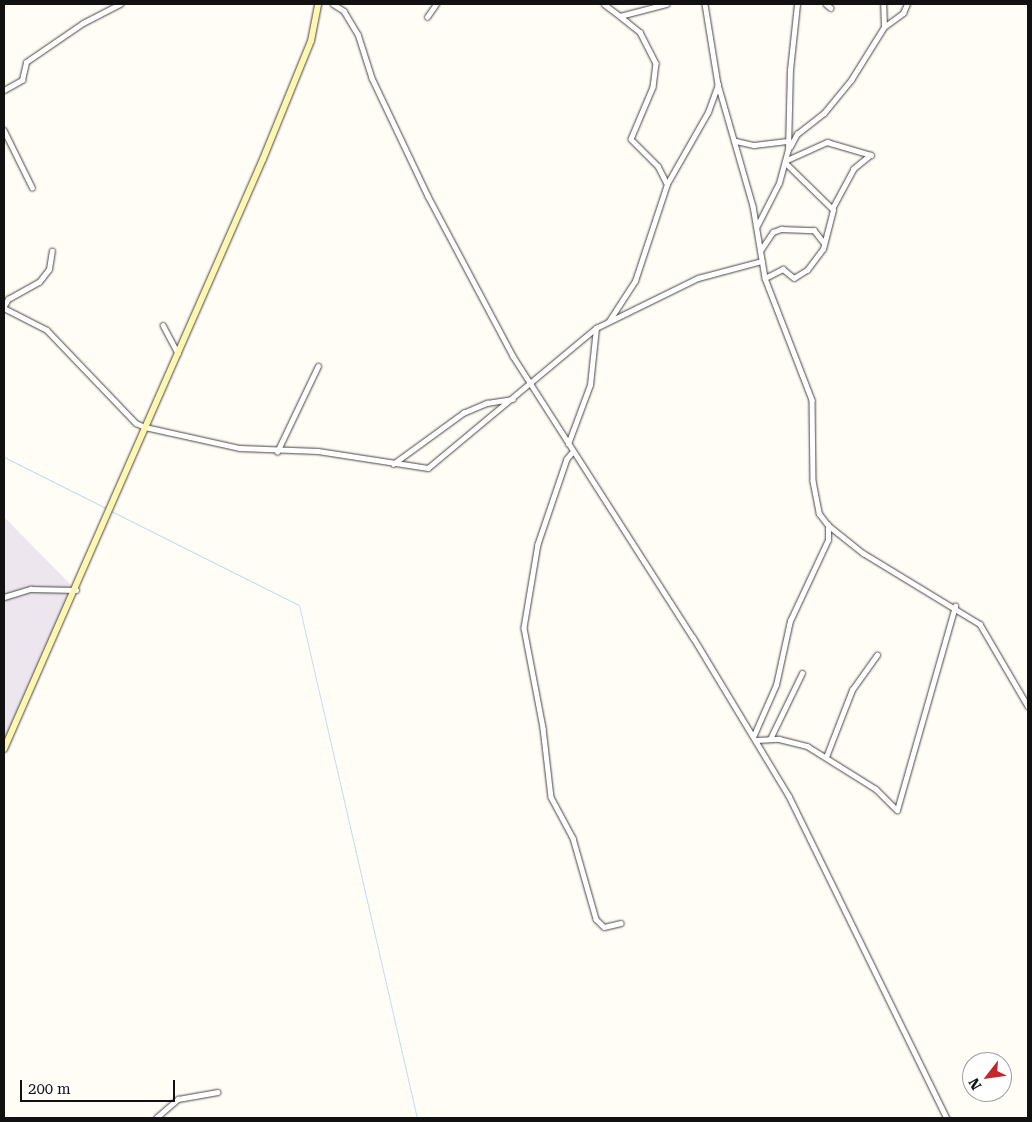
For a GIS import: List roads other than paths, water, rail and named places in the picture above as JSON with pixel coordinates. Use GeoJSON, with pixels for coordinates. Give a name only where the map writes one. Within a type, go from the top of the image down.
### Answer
{"type":"FeatureCollection","features":[{"type":"Feature","properties":{"kind":"street"},"geometry":{"type":"LineString","coordinates":[[4,90],[22,80],[26,62],[82,23],[120,4]]}},
{"type":"Feature","properties":{"kind":"street"},"geometry":{"type":"LineString","coordinates":[[4,750],[76,590],[293,88],[311,41],[318,4]]}},
{"type":"Feature","properties":{"kind":"street"},"geometry":{"type":"LineString","coordinates":[[334,4],[344,11],[358,34],[372,78],[428,196],[485,306],[568,444],[755,738],[834,884],[947,1118]]}},
{"type":"Feature","properties":{"kind":"street"},"geometry":{"type":"LineString","coordinates":[[427,17],[436,4]]}},
{"type":"Feature","properties":{"kind":"street"},"geometry":{"type":"LineString","coordinates":[[604,4],[644,36],[656,63],[653,87],[631,139],[658,166],[667,184]]}},
{"type":"Feature","properties":{"kind":"street"},"geometry":{"type":"LineString","coordinates":[[620,16],[666,4]]}},
{"type":"Feature","properties":{"kind":"street"},"geometry":{"type":"LineString","coordinates":[[705,4],[718,84],[736,141],[756,227],[765,278],[809,391],[813,481],[817,508],[828,525],[890,571],[973,617],[992,639],[1028,706]]}},
{"type":"Feature","properties":{"kind":"street"},"geometry":{"type":"LineString","coordinates":[[756,227],[786,162],[789,141],[790,70],[797,4]]}},
{"type":"Feature","properties":{"kind":"street"},"geometry":{"type":"LineString","coordinates":[[826,4],[831,8]]}},
{"type":"Feature","properties":{"kind":"street"},"geometry":{"type":"LineString","coordinates":[[883,4],[884,27]]}},
{"type":"Feature","properties":{"kind":"street"},"geometry":{"type":"LineString","coordinates":[[788,150],[797,134],[842,93],[884,27],[903,13],[907,4]]}},
{"type":"Feature","properties":{"kind":"street"},"geometry":{"type":"LineString","coordinates":[[608,321],[635,281],[667,184],[708,112],[718,84]]}},
{"type":"Feature","properties":{"kind":"street"},"geometry":{"type":"LineString","coordinates":[[4,130],[32,186]]}},
{"type":"Feature","properties":{"kind":"street"},"geometry":{"type":"LineString","coordinates":[[736,141],[754,145],[789,141]]}},
{"type":"Feature","properties":{"kind":"street"},"geometry":{"type":"LineString","coordinates":[[765,278],[784,269],[796,278],[807,270],[824,245],[833,208],[854,169],[871,155],[826,142],[786,162]]}},
{"type":"Feature","properties":{"kind":"street"},"geometry":{"type":"LineString","coordinates":[[786,162],[833,208]]}},
{"type":"Feature","properties":{"kind":"street"},"geometry":{"type":"LineString","coordinates":[[760,251],[770,236],[781,229],[814,230],[824,245]]}},
{"type":"Feature","properties":{"kind":"street"},"geometry":{"type":"LineString","coordinates":[[52,251],[49,268],[38,282],[8,299],[4,307],[48,330],[136,423],[217,444],[277,452],[318,451],[428,468],[596,328],[698,278],[762,261]]}},
{"type":"Feature","properties":{"kind":"street"},"geometry":{"type":"LineString","coordinates":[[162,325],[178,354]]}},
{"type":"Feature","properties":{"kind":"street"},"geometry":{"type":"LineString","coordinates":[[568,444],[590,385],[596,328]]}},
{"type":"Feature","properties":{"kind":"street"},"geometry":{"type":"LineString","coordinates":[[277,452],[318,366]]}},
{"type":"Feature","properties":{"kind":"street"},"geometry":{"type":"LineString","coordinates":[[394,464],[463,413],[487,403],[513,399]]}},
{"type":"Feature","properties":{"kind":"street"},"geometry":{"type":"LineString","coordinates":[[573,452],[567,459],[538,544],[524,628],[543,728],[551,796],[573,838],[596,919],[604,927],[621,923]]}},
{"type":"Feature","properties":{"kind":"street"},"geometry":{"type":"LineString","coordinates":[[755,738],[776,684],[790,621],[828,540],[828,525]]}},
{"type":"Feature","properties":{"kind":"street"},"geometry":{"type":"LineString","coordinates":[[4,597],[31,589],[76,590]]}},
{"type":"Feature","properties":{"kind":"street"},"geometry":{"type":"LineString","coordinates":[[755,738],[800,743],[876,789],[897,810],[955,606]]}},
{"type":"Feature","properties":{"kind":"street"},"geometry":{"type":"LineString","coordinates":[[826,757],[852,690],[877,654]]}},
{"type":"Feature","properties":{"kind":"street"},"geometry":{"type":"LineString","coordinates":[[770,739],[802,673]]}},
{"type":"Feature","properties":{"kind":"street"},"geometry":{"type":"LineString","coordinates":[[156,1118],[178,1099],[217,1092]]}},
{"type":"Feature","properties":{"kind":"waterway"},"geometry":{"type":"LineString","coordinates":[[4,457],[108,509]]}},
{"type":"Feature","properties":{"kind":"waterway"},"geometry":{"type":"LineString","coordinates":[[111,511],[299,605],[417,1118]]}}]}
